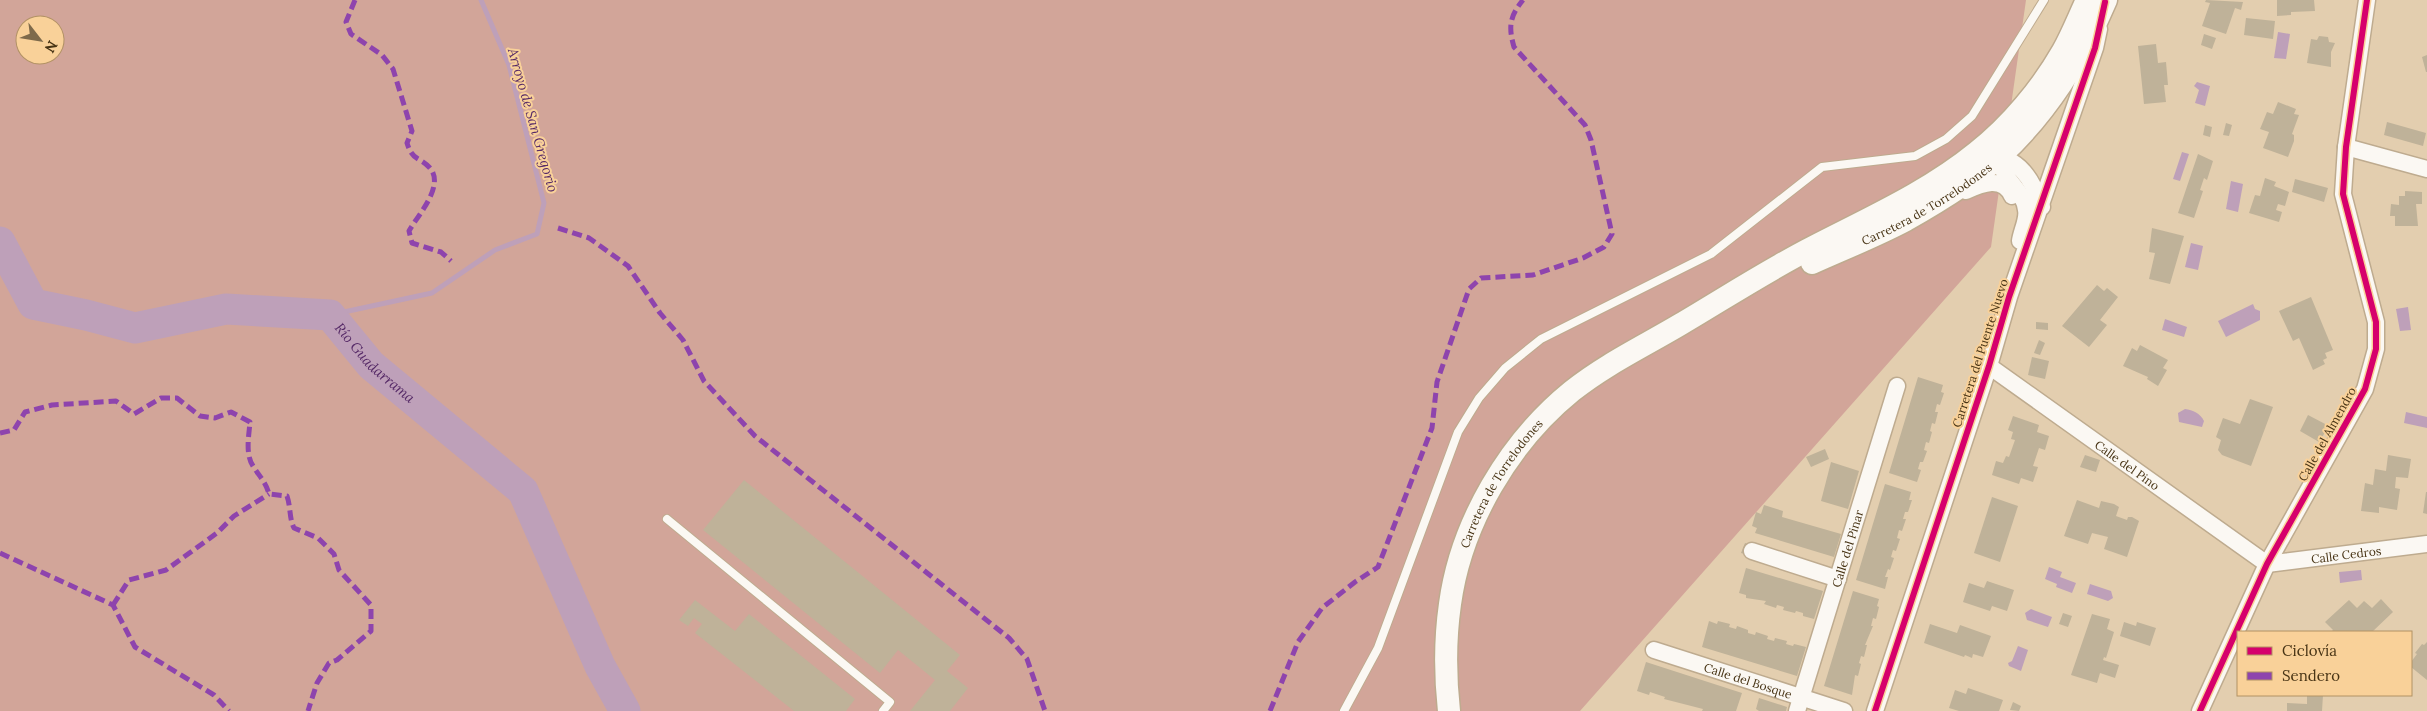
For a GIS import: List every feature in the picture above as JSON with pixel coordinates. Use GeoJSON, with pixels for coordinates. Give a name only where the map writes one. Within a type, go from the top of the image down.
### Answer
{"type":"FeatureCollection","features":[{"type":"Feature","properties":{"kind":"main road","name":"Carretera de Torrelodones"},"geometry":{"type":"LineString","coordinates":[[1449,711],[1446,659],[1450,601],[1466,541],[1482,506],[1500,474],[1517,447],[1538,422],[1570,393],[1615,361],[1796,255],[1915,194],[1984,146],[2032,94],[2099,1]]}},
{"type":"Feature","properties":{"kind":"main road","name":"Carretera de Torrelodones"},"geometry":{"type":"LineString","coordinates":[[1676,327],[1906,220],[1966,182],[1999,157],[2037,115],[2075,62],[2099,1]]}},
{"type":"Feature","properties":{"kind":"street","name":"Calle del Almendro"},"geometry":{"type":"LineString","coordinates":[[2239,631],[2267,564],[2365,389],[2376,350],[2376,322],[2343,194],[2346,147],[2367,0]]}},
{"type":"Feature","properties":{"kind":"street","name":"Carretera del Puente Nuevo"},"geometry":{"type":"LineString","coordinates":[[1875,711],[2009,297],[2042,207],[2095,48],[2099,1]]}},
{"type":"Feature","properties":{"kind":"street"},"geometry":{"type":"LineString","coordinates":[[2009,297],[2020,236],[2027,212],[2022,196],[2002,172],[1999,157],[2008,137],[2050,84],[2063,51]]}},
{"type":"Feature","properties":{"kind":"street"},"geometry":{"type":"LineString","coordinates":[[2346,147],[2427,169]]}},
{"type":"Feature","properties":{"kind":"street"},"geometry":{"type":"LineString","coordinates":[[1915,194],[1940,186],[1988,158],[1999,157],[2012,162],[2023,170],[2036,190],[2042,207]]}},
{"type":"Feature","properties":{"kind":"street"},"geometry":{"type":"LineString","coordinates":[[1906,220],[1985,182],[1997,182],[2010,192],[2020,215],[2020,236]]}},
{"type":"Feature","properties":{"kind":"street","name":"Calle del Pino"},"geometry":{"type":"LineString","coordinates":[[1988,366],[2267,564]]}},
{"type":"Feature","properties":{"kind":"street","name":"Calle del Pinar"},"geometry":{"type":"LineString","coordinates":[[1799,704],[1897,386]]}},
{"type":"Feature","properties":{"kind":"street","name":"Calle Cedros"},"geometry":{"type":"LineString","coordinates":[[2267,564],[2427,544]]}},
{"type":"Feature","properties":{"kind":"street"},"geometry":{"type":"LineString","coordinates":[[1752,551],[1838,579]]}},
{"type":"Feature","properties":{"kind":"street","name":"Calle del Almendro"},"geometry":{"type":"LineString","coordinates":[[2207,707],[2237,636]]}},
{"type":"Feature","properties":{"kind":"street","name":"Calle del Bosque"},"geometry":{"type":"LineString","coordinates":[[1654,650],[1799,704],[1844,711]]}},
{"type":"Feature","properties":{"kind":"lane"},"geometry":{"type":"LineString","coordinates":[[1344,711],[1378,648],[1458,432],[1480,398],[1505,368],[1541,339],[1711,254],[1822,167],[1915,156],[1946,139],[1972,116],[2044,0]]}},
{"type":"Feature","properties":{"kind":"lane"},"geometry":{"type":"LineString","coordinates":[[666,519],[890,702],[883,711]]}},
{"type":"Feature","properties":{"kind":"shaded area"},"geometry":{"type":"Polygon","coordinates":[[[0,0],[2026,0],[1991,247],[1580,711],[0,711],[0,0]]]}},
{"type":"Feature","properties":{"kind":"shaded area"},"geometry":{"type":"Polygon","coordinates":[[[2278,32],[2290,34],[2286,59],[2274,58],[2278,32]]]}},
{"type":"Feature","properties":{"kind":"shaded area"},"geometry":{"type":"Polygon","coordinates":[[[2197,82],[2210,86],[2205,106],[2195,103],[2199,90],[2194,86],[2197,82]]]}},
{"type":"Feature","properties":{"kind":"shaded area"},"geometry":{"type":"Polygon","coordinates":[[[2182,152],[2189,154],[2180,181],[2173,179],[2182,152]]]}},
{"type":"Feature","properties":{"kind":"shaded area"},"geometry":{"type":"Polygon","coordinates":[[[2231,181],[2243,184],[2238,212],[2226,209],[2231,181]]]}},
{"type":"Feature","properties":{"kind":"shaded area"},"geometry":{"type":"Polygon","coordinates":[[[2191,243],[2203,246],[2198,270],[2185,267],[2191,243]]]}},
{"type":"Feature","properties":{"kind":"shaded area"},"geometry":{"type":"Polygon","coordinates":[[[2253,304],[2255,309],[2260,311],[2260,320],[2226,337],[2218,321],[2253,304]]]}},
{"type":"Feature","properties":{"kind":"shaded area"},"geometry":{"type":"Polygon","coordinates":[[[2408,307],[2411,330],[2400,331],[2396,309],[2408,307]]]}},
{"type":"Feature","properties":{"kind":"shaded area"},"geometry":{"type":"Polygon","coordinates":[[[2165,319],[2187,327],[2184,337],[2162,330],[2165,319]]]}},
{"type":"Feature","properties":{"kind":"shaded area"},"geometry":{"type":"Polygon","coordinates":[[[2185,409],[2193,411],[2200,416],[2204,421],[2202,427],[2179,422],[2178,413],[2185,409]]]}},
{"type":"Feature","properties":{"kind":"shaded area"},"geometry":{"type":"Polygon","coordinates":[[[2406,412],[2427,417],[2427,428],[2404,423],[2406,412]]]}},
{"type":"Feature","properties":{"kind":"shaded area"},"geometry":{"type":"Polygon","coordinates":[[[2049,567],[2062,572],[2060,577],[2076,583],[2072,593],[2056,587],[2057,584],[2045,579],[2049,567]]]}},
{"type":"Feature","properties":{"kind":"shaded area"},"geometry":{"type":"Polygon","coordinates":[[[2361,570],[2362,580],[2340,583],[2339,572],[2361,570]]]}},
{"type":"Feature","properties":{"kind":"shaded area"},"geometry":{"type":"Polygon","coordinates":[[[2090,584],[2111,591],[2113,598],[2108,601],[2087,594],[2090,584]]]}},
{"type":"Feature","properties":{"kind":"shaded area"},"geometry":{"type":"Polygon","coordinates":[[[2031,609],[2052,617],[2048,627],[2027,620],[2025,613],[2031,609]]]}},
{"type":"Feature","properties":{"kind":"shaded area"},"geometry":{"type":"Polygon","coordinates":[[[2018,646],[2028,650],[2021,671],[2009,666],[2008,663],[2012,661],[2018,646]]]}},
{"type":"Feature","properties":{"kind":"building"},"geometry":{"type":"Polygon","coordinates":[[[2206,0],[2243,2],[2241,10],[2235,8],[2226,34],[2202,26],[2210,3],[2205,2],[2206,0]]]}},
{"type":"Feature","properties":{"kind":"building"},"geometry":{"type":"Polygon","coordinates":[[[2277,0],[2314,0],[2315,11],[2291,12],[2291,15],[2277,16],[2277,0]]]}},
{"type":"Feature","properties":{"kind":"building"},"geometry":{"type":"Polygon","coordinates":[[[2246,18],[2275,21],[2273,39],[2244,35],[2246,18]]]}},
{"type":"Feature","properties":{"kind":"building"},"geometry":{"type":"Polygon","coordinates":[[[2204,34],[2216,38],[2212,49],[2201,45],[2204,34]]]}},
{"type":"Feature","properties":{"kind":"building"},"geometry":{"type":"Polygon","coordinates":[[[2319,36],[2328,37],[2329,42],[2335,43],[2331,52],[2331,67],[2307,63],[2311,39],[2317,40],[2319,36]]]}},
{"type":"Feature","properties":{"kind":"building"},"geometry":{"type":"Polygon","coordinates":[[[2156,44],[2158,63],[2166,62],[2168,85],[2164,85],[2166,102],[2144,104],[2138,46],[2156,44]]]}},
{"type":"Feature","properties":{"kind":"building"},"geometry":{"type":"Polygon","coordinates":[[[2427,55],[2427,72],[2426,72],[2422,57],[2427,55]]]}},
{"type":"Feature","properties":{"kind":"building"},"geometry":{"type":"Polygon","coordinates":[[[2278,102],[2296,109],[2294,114],[2299,115],[2292,134],[2294,135],[2294,141],[2288,157],[2263,148],[2269,132],[2260,129],[2267,112],[2273,114],[2278,102]]]}},
{"type":"Feature","properties":{"kind":"building"},"geometry":{"type":"Polygon","coordinates":[[[2387,122],[2426,133],[2423,146],[2384,135],[2387,122]]]}},
{"type":"Feature","properties":{"kind":"building"},"geometry":{"type":"Polygon","coordinates":[[[2226,123],[2232,125],[2229,136],[2223,135],[2226,123]]]}},
{"type":"Feature","properties":{"kind":"building"},"geometry":{"type":"Polygon","coordinates":[[[2205,125],[2212,127],[2210,137],[2203,135],[2205,125]]]}},
{"type":"Feature","properties":{"kind":"building"},"geometry":{"type":"Polygon","coordinates":[[[2198,154],[2213,161],[2207,180],[2204,178],[2200,190],[2203,191],[2194,218],[2178,213],[2198,154]]]}},
{"type":"Feature","properties":{"kind":"building"},"geometry":{"type":"Polygon","coordinates":[[[2265,178],[2276,182],[2274,186],[2289,192],[2285,206],[2278,204],[2276,210],[2282,212],[2279,222],[2249,213],[2255,195],[2260,196],[2265,178]]]}},
{"type":"Feature","properties":{"kind":"building"},"geometry":{"type":"Polygon","coordinates":[[[2295,179],[2328,188],[2324,202],[2292,192],[2295,179]]]}},
{"type":"Feature","properties":{"kind":"building"},"geometry":{"type":"Polygon","coordinates":[[[2405,191],[2422,192],[2422,204],[2416,204],[2418,226],[2395,226],[2395,216],[2390,216],[2391,204],[2399,205],[2399,196],[2405,196],[2405,191]]]}},
{"type":"Feature","properties":{"kind":"building"},"geometry":{"type":"Polygon","coordinates":[[[2152,228],[2184,236],[2170,284],[2149,279],[2155,253],[2149,252],[2152,228]]]}},
{"type":"Feature","properties":{"kind":"building"},"geometry":{"type":"Polygon","coordinates":[[[2097,285],[2104,291],[2107,288],[2118,297],[2100,320],[2107,325],[2089,347],[2062,326],[2097,285]]]}},
{"type":"Feature","properties":{"kind":"building"},"geometry":{"type":"Polygon","coordinates":[[[2311,297],[2333,350],[2325,353],[2327,358],[2323,360],[2325,364],[2313,370],[2299,338],[2293,341],[2279,311],[2311,297]]]}},
{"type":"Feature","properties":{"kind":"building"},"geometry":{"type":"Polygon","coordinates":[[[2036,322],[2048,323],[2048,330],[2036,329],[2036,322]]]}},
{"type":"Feature","properties":{"kind":"building"},"geometry":{"type":"Polygon","coordinates":[[[2039,340],[2045,343],[2040,355],[2034,353],[2039,340]]]}},
{"type":"Feature","properties":{"kind":"building"},"geometry":{"type":"Polygon","coordinates":[[[2140,345],[2168,360],[2163,368],[2167,370],[2158,386],[2147,379],[2148,377],[2123,366],[2132,348],[2137,351],[2140,345]]]}},
{"type":"Feature","properties":{"kind":"building"},"geometry":{"type":"Polygon","coordinates":[[[2032,357],[2049,361],[2045,379],[2028,375],[2032,357]]]}},
{"type":"Feature","properties":{"kind":"building"},"geometry":{"type":"Polygon","coordinates":[[[1918,377],[1943,385],[1941,392],[1944,393],[1940,405],[1937,404],[1935,412],[1938,412],[1935,424],[1932,423],[1929,443],[1926,442],[1924,450],[1927,451],[1923,462],[1920,462],[1918,469],[1921,470],[1917,482],[1889,473],[1918,377]]]}},
{"type":"Feature","properties":{"kind":"building"},"geometry":{"type":"Polygon","coordinates":[[[2250,399],[2273,407],[2251,466],[2222,455],[2218,450],[2221,440],[2216,437],[2223,418],[2240,424],[2250,399]]]}},
{"type":"Feature","properties":{"kind":"building"},"geometry":{"type":"Polygon","coordinates":[[[2308,415],[2329,426],[2319,442],[2300,431],[2308,415]]]}},
{"type":"Feature","properties":{"kind":"building"},"geometry":{"type":"Polygon","coordinates":[[[2013,416],[2039,425],[2037,432],[2049,436],[2045,450],[2039,448],[2033,466],[2038,467],[2033,482],[2021,478],[2019,484],[1992,475],[1996,461],[2003,463],[2006,456],[2009,457],[2015,440],[2011,439],[2013,432],[2008,430],[2013,416]]]}},
{"type":"Feature","properties":{"kind":"building"},"geometry":{"type":"Polygon","coordinates":[[[1825,449],[1829,459],[1811,467],[1806,457],[1825,449]]]}},
{"type":"Feature","properties":{"kind":"building"},"geometry":{"type":"Polygon","coordinates":[[[2085,455],[2100,460],[2096,472],[2080,467],[2085,455]]]}},
{"type":"Feature","properties":{"kind":"building"},"geometry":{"type":"Polygon","coordinates":[[[2388,455],[2411,459],[2408,478],[2396,477],[2395,488],[2400,489],[2397,510],[2379,507],[2379,513],[2361,511],[2365,483],[2373,485],[2375,469],[2386,471],[2388,455]]]}},
{"type":"Feature","properties":{"kind":"building"},"geometry":{"type":"Polygon","coordinates":[[[1831,462],[1859,471],[1848,509],[1821,501],[1831,462]]]}},
{"type":"Feature","properties":{"kind":"building"},"geometry":{"type":"Polygon","coordinates":[[[744,480],[960,655],[947,671],[968,688],[950,711],[910,711],[935,680],[898,650],[880,673],[703,530],[744,480]]]}},
{"type":"Feature","properties":{"kind":"building"},"geometry":{"type":"Polygon","coordinates":[[[1885,484],[1911,492],[1909,500],[1912,500],[1908,512],[1905,512],[1903,519],[1906,519],[1902,531],[1899,530],[1897,538],[1900,539],[1896,551],[1893,550],[1891,557],[1894,558],[1890,570],[1888,569],[1885,577],[1888,577],[1885,589],[1856,580],[1885,484]]]}},
{"type":"Feature","properties":{"kind":"building"},"geometry":{"type":"Polygon","coordinates":[[[2427,492],[2427,514],[2423,513],[2427,492]]]}},
{"type":"Feature","properties":{"kind":"building"},"geometry":{"type":"Polygon","coordinates":[[[1992,497],[2018,506],[2000,562],[1974,553],[1992,497]]]}},
{"type":"Feature","properties":{"kind":"building"},"geometry":{"type":"Polygon","coordinates":[[[2077,500],[2099,508],[2101,501],[2114,504],[2119,507],[2116,516],[2127,520],[2128,517],[2132,517],[2139,521],[2127,557],[2104,549],[2108,537],[2092,533],[2088,544],[2064,536],[2077,500]]]}},
{"type":"Feature","properties":{"kind":"building"},"geometry":{"type":"Polygon","coordinates":[[[1764,505],[1783,511],[1782,517],[1841,534],[1834,557],[1755,533],[1757,528],[1752,526],[1756,512],[1761,514],[1764,505]]]}},
{"type":"Feature","properties":{"kind":"building"},"geometry":{"type":"Polygon","coordinates":[[[1745,543],[1751,545],[1748,555],[1741,553],[1745,543]]]}},
{"type":"Feature","properties":{"kind":"building"},"geometry":{"type":"Polygon","coordinates":[[[1746,568],[1823,591],[1814,619],[1803,616],[1803,613],[1783,610],[1784,607],[1777,605],[1776,608],[1764,604],[1766,601],[1746,598],[1746,595],[1739,593],[1746,568]]]}},
{"type":"Feature","properties":{"kind":"building"},"geometry":{"type":"Polygon","coordinates":[[[1987,581],[2014,590],[2007,611],[1992,606],[1990,611],[1963,602],[1969,583],[1984,588],[1987,581]]]}},
{"type":"Feature","properties":{"kind":"building"},"geometry":{"type":"Polygon","coordinates":[[[1853,591],[1879,599],[1877,606],[1879,607],[1876,619],[1873,618],[1871,626],[1873,626],[1865,645],[1867,645],[1864,657],[1861,656],[1858,676],[1855,675],[1852,695],[1824,686],[1853,591]]]}},
{"type":"Feature","properties":{"kind":"building"},"geometry":{"type":"Polygon","coordinates":[[[2381,599],[2393,612],[2373,631],[2332,631],[2325,622],[2349,600],[2357,608],[2364,601],[2372,608],[2381,599]]]}},
{"type":"Feature","properties":{"kind":"building"},"geometry":{"type":"Polygon","coordinates":[[[695,600],[735,631],[749,614],[855,699],[846,711],[794,711],[695,633],[702,624],[694,618],[688,626],[679,620],[695,600]]]}},
{"type":"Feature","properties":{"kind":"building"},"geometry":{"type":"Polygon","coordinates":[[[2063,613],[2072,616],[2068,627],[2059,624],[2063,613]]]}},
{"type":"Feature","properties":{"kind":"building"},"geometry":{"type":"Polygon","coordinates":[[[2092,614],[2110,619],[2107,629],[2114,632],[2106,658],[2104,657],[2103,660],[2119,665],[2115,678],[2100,673],[2097,683],[2071,675],[2092,614]]]}},
{"type":"Feature","properties":{"kind":"building"},"geometry":{"type":"Polygon","coordinates":[[[1709,621],[1717,624],[1718,621],[1730,624],[1729,627],[1736,629],[1737,626],[1748,630],[1748,633],[1755,635],[1756,632],[1768,636],[1767,639],[1774,641],[1775,638],[1787,641],[1786,644],[1806,647],[1797,676],[1702,647],[1709,621]]]}},
{"type":"Feature","properties":{"kind":"building"},"geometry":{"type":"Polygon","coordinates":[[[2124,622],[2136,626],[2137,622],[2156,628],[2150,646],[2120,636],[2124,622]]]}},
{"type":"Feature","properties":{"kind":"building"},"geometry":{"type":"Polygon","coordinates":[[[1930,624],[1957,633],[1960,625],[1991,636],[1983,657],[1973,654],[1972,658],[1965,655],[1964,657],[1924,643],[1930,624]]]}},
{"type":"Feature","properties":{"kind":"building"},"geometry":{"type":"Polygon","coordinates":[[[2427,642],[2427,680],[2412,668],[2412,661],[2417,654],[2415,653],[2422,644],[2424,645],[2427,642]]]}},
{"type":"Feature","properties":{"kind":"building"},"geometry":{"type":"Polygon","coordinates":[[[1646,662],[1742,693],[1736,711],[1702,711],[1703,709],[1664,699],[1665,697],[1650,692],[1649,695],[1637,691],[1646,662]]]}},
{"type":"Feature","properties":{"kind":"building"},"geometry":{"type":"Polygon","coordinates":[[[1968,688],[2003,700],[1999,711],[1959,711],[1949,708],[1955,690],[1966,694],[1968,688]]]}},
{"type":"Feature","properties":{"kind":"building"},"geometry":{"type":"Polygon","coordinates":[[[2307,696],[2323,696],[2322,711],[2287,711],[2287,703],[2307,704],[2307,696]]]}},
{"type":"Feature","properties":{"kind":"building"},"geometry":{"type":"Polygon","coordinates":[[[1759,698],[1787,707],[1786,711],[1759,711],[1756,709],[1759,698]]]}},
{"type":"Feature","properties":{"kind":"building"},"geometry":{"type":"Polygon","coordinates":[[[2013,702],[2021,706],[2019,711],[2010,710],[2013,702]]]}},
{"type":"Feature","properties":{"kind":"waterway","name":"Arroyo de San Gregorio"},"geometry":{"type":"LineString","coordinates":[[330,315],[432,293],[495,250],[537,234],[544,203],[509,65],[481,0]]}},
{"type":"Feature","properties":{"kind":"waterway","name":"Río Guadarrama"},"geometry":{"type":"LineString","coordinates":[[0,242],[33,304],[135,328],[226,309],[330,315],[371,365],[523,491],[600,666],[625,711]]}},
{"type":"Feature","properties":{"kind":"marked path"},"geometry":{"type":"LineString","coordinates":[[355,0],[346,22],[351,34],[382,55],[393,69],[412,131],[407,143],[409,149],[414,156],[430,168],[434,175],[432,192],[424,209],[409,231],[412,243],[441,252],[451,261]]}},
{"type":"Feature","properties":{"kind":"marked path"},"geometry":{"type":"LineString","coordinates":[[1270,711],[1298,642],[1322,608],[1378,567],[1432,428],[1437,382],[1469,289],[1481,278],[1533,275],[1583,258],[1604,247],[1612,234],[1591,140],[1585,125],[1514,47],[1511,22],[1515,11],[1523,0]]}},
{"type":"Feature","properties":{"kind":"marked path"},"geometry":{"type":"LineString","coordinates":[[558,228],[589,238],[628,266],[660,313],[683,340],[704,381],[755,436],[1009,638],[1027,659],[1045,711]]}},
{"type":"Feature","properties":{"kind":"marked path"},"geometry":{"type":"LineString","coordinates":[[0,433],[14,430],[25,412],[52,405],[116,401],[134,414],[161,398],[177,398],[200,416],[215,418],[231,412],[250,422],[249,456],[269,494],[287,496],[294,528],[318,538],[334,554],[339,570],[371,605],[371,631],[337,660],[329,663],[317,683],[308,711]]}},
{"type":"Feature","properties":{"kind":"marked path"},"geometry":{"type":"LineString","coordinates":[[113,605],[129,580],[166,570],[217,533],[234,516],[269,494]]}},
{"type":"Feature","properties":{"kind":"marked path"},"geometry":{"type":"LineString","coordinates":[[0,553],[113,605],[135,647],[214,695],[229,711]]}},
{"type":"Feature","properties":{"kind":"cycle path"},"geometry":{"type":"LineString","coordinates":[[2200,711],[2267,564],[2365,389],[2376,349],[2376,322],[2343,194],[2346,147],[2367,0]]}},
{"type":"Feature","properties":{"kind":"cycle path"},"geometry":{"type":"LineString","coordinates":[[1875,711],[1989,366],[2009,297],[2095,48],[2105,2]]}}]}
